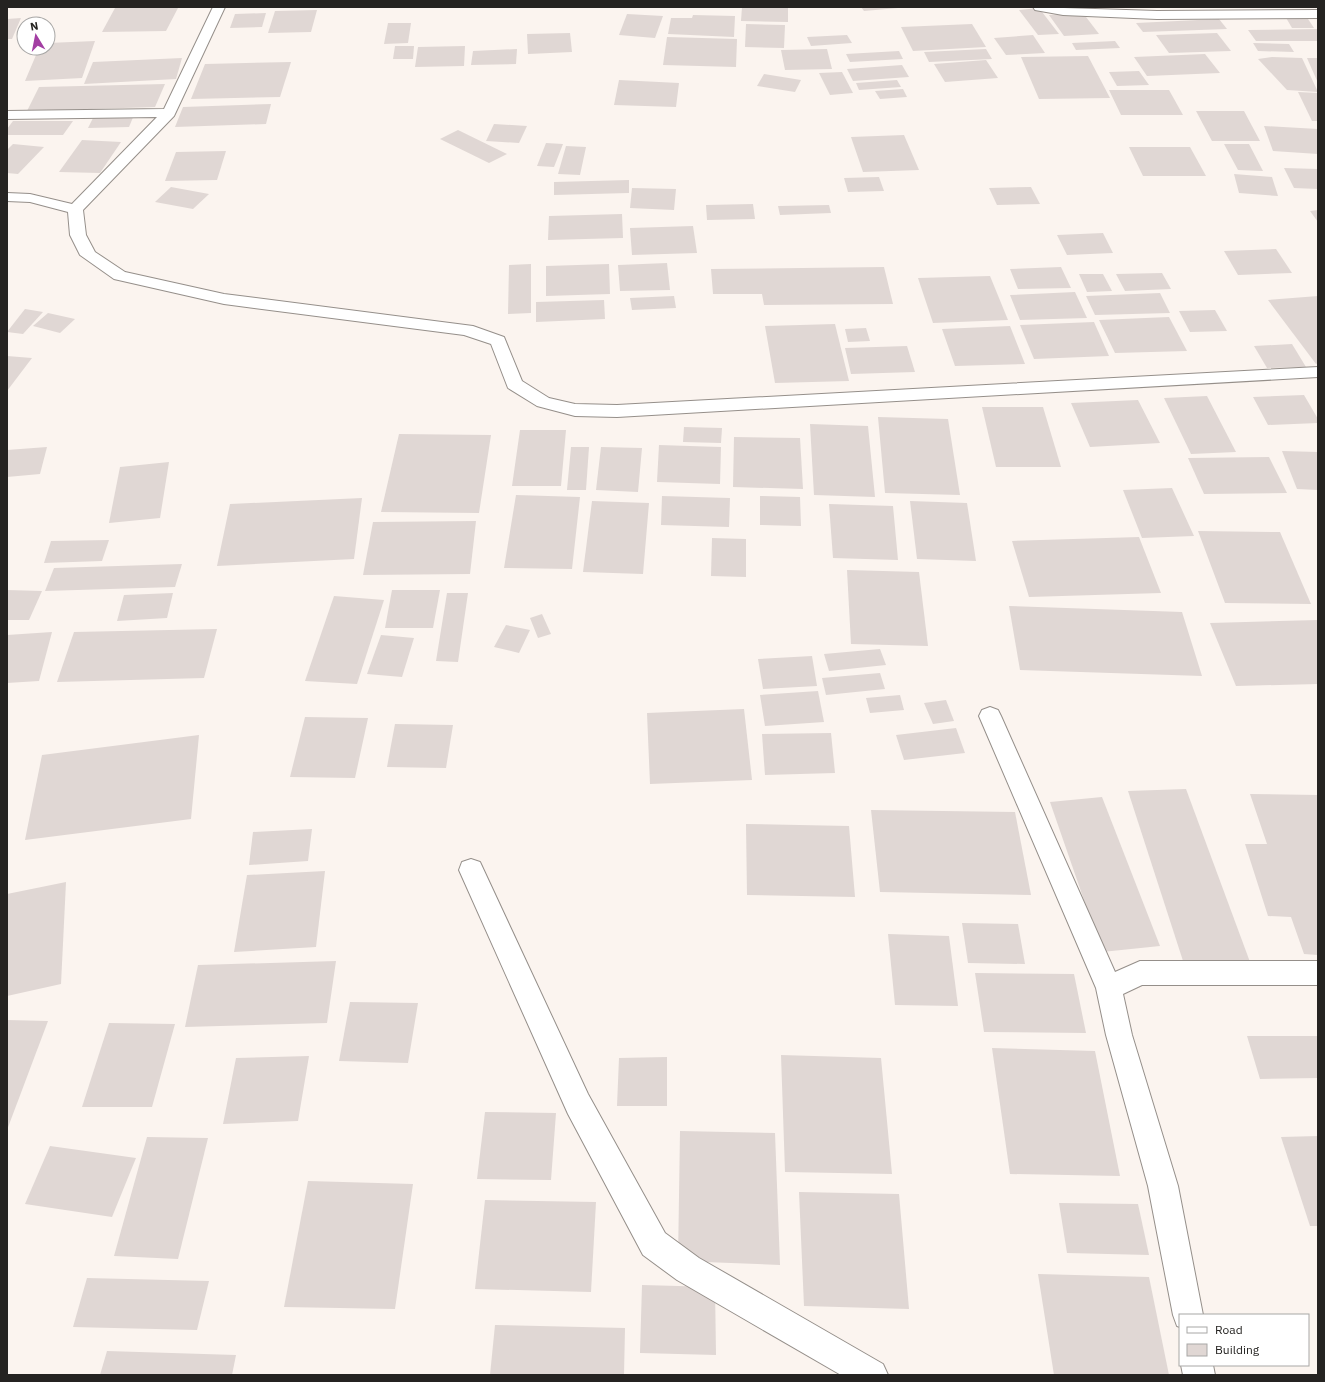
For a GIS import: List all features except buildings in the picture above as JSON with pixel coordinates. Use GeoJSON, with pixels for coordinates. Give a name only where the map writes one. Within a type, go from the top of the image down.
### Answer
{"type":"FeatureCollection","features":[{"type":"Feature","properties":{"kind":"street"},"geometry":{"type":"LineString","coordinates":[[75,209],[169,113],[219,7]]}},
{"type":"Feature","properties":{"kind":"street"},"geometry":{"type":"LineString","coordinates":[[1039,7],[1063,11],[1158,15],[1318,14]]}},
{"type":"Feature","properties":{"kind":"street"},"geometry":{"type":"LineString","coordinates":[[7,115],[169,113]]}},
{"type":"Feature","properties":{"kind":"street"},"geometry":{"type":"LineString","coordinates":[[7,196],[30,198],[75,209]]}},
{"type":"Feature","properties":{"kind":"street"},"geometry":{"type":"LineString","coordinates":[[75,209],[78,235],[88,255],[120,276],[224,299],[467,330],[498,341],[514,384],[543,402],[575,410],[625,410],[1318,372]]}},
{"type":"Feature","properties":{"kind":"street"},"geometry":{"type":"LineString","coordinates":[[990,716],[1109,988],[1119,1035],[1163,1186],[1188,1314]]}},
{"type":"Feature","properties":{"kind":"street"},"geometry":{"type":"LineString","coordinates":[[471,870],[578,1104],[654,1244],[688,1269],[872,1375]]}},
{"type":"Feature","properties":{"kind":"street"},"geometry":{"type":"LineString","coordinates":[[1109,988],[1140,974],[1318,973]]}}]}
